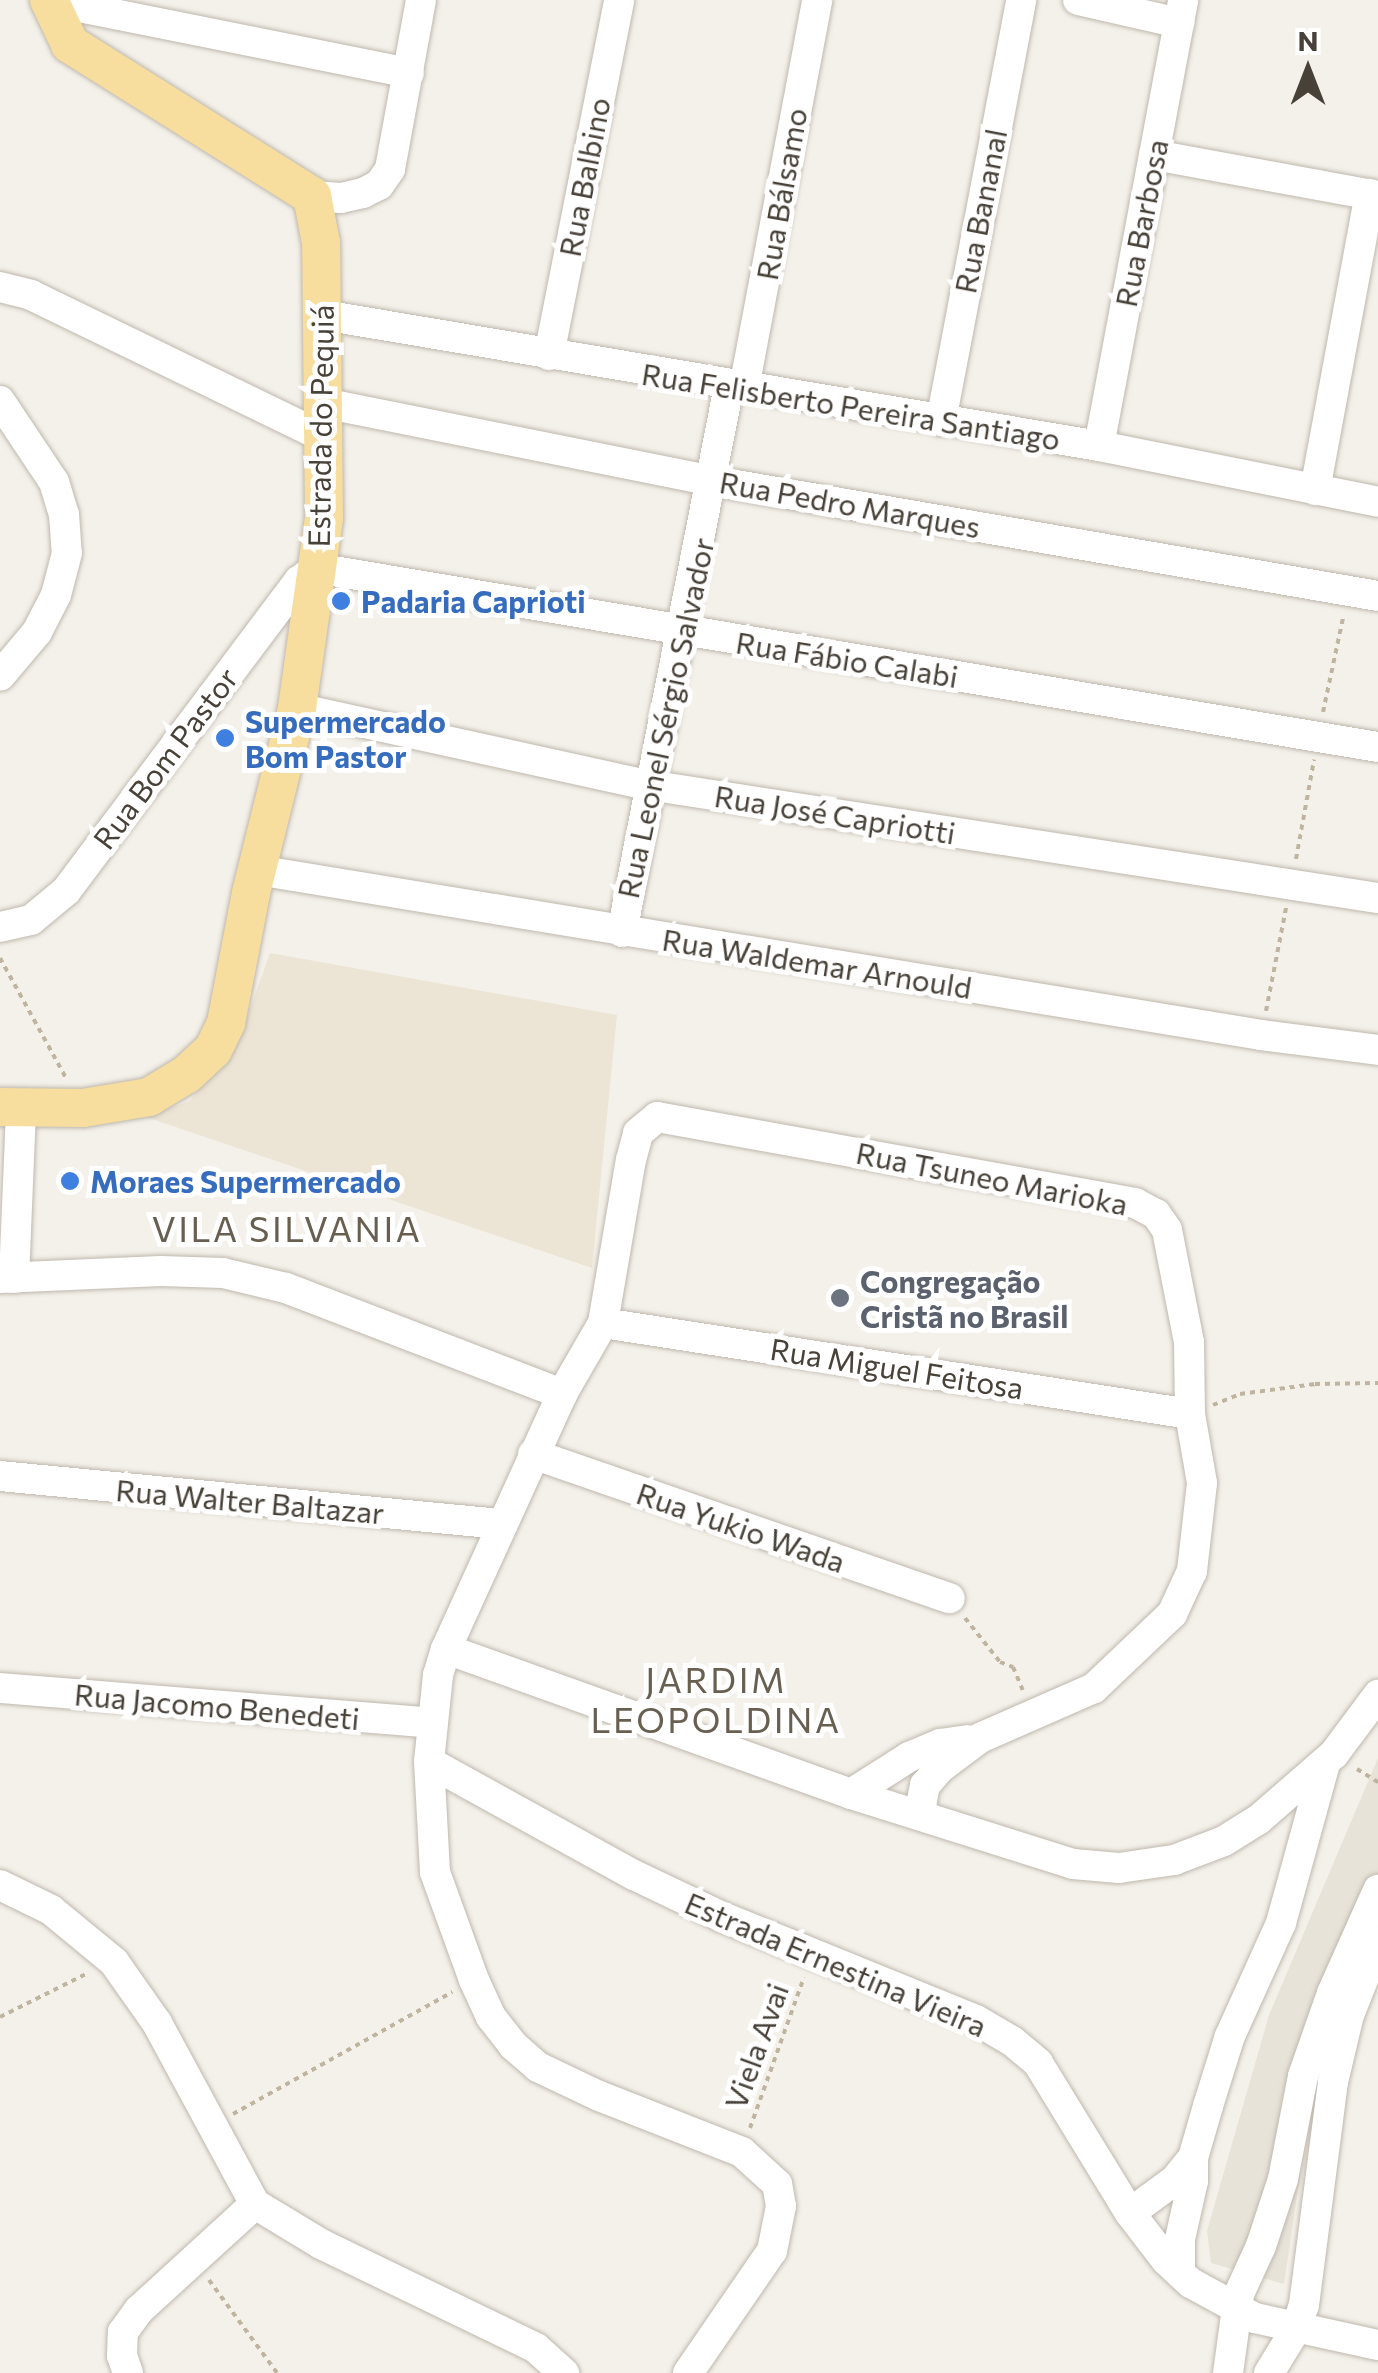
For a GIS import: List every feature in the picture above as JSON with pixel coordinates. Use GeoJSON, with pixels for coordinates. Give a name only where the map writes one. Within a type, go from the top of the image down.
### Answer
{"type":"FeatureCollection","features":[{"type":"Feature","properties":{"kind":"main road"},"geometry":{"type":"LineString","coordinates":[[49,1],[70,44],[312,196]]}},
{"type":"Feature","properties":{"kind":"main road","name":"Estrada do Pequiá"},"geometry":{"type":"LineString","coordinates":[[10,1108],[83,1108],[149,1097],[187,1074],[212,1050],[226,1023],[257,870],[297,708],[323,540],[322,243],[312,196]]}},
{"type":"Feature","properties":{"kind":"street"},"geometry":{"type":"LineString","coordinates":[[312,196],[340,198],[379,185],[390,169],[421,0]]}},
{"type":"Feature","properties":{"kind":"street","name":"Rua Balbino"},"geometry":{"type":"LineString","coordinates":[[549,355],[619,0]]}},
{"type":"Feature","properties":{"kind":"street","name":"Rua Bálsamo"},"geometry":{"type":"LineString","coordinates":[[736,387],[817,0]]}},
{"type":"Feature","properties":{"kind":"street","name":"Rua Bananal"},"geometry":{"type":"LineString","coordinates":[[940,421],[1021,0]]}},
{"type":"Feature","properties":{"kind":"street"},"geometry":{"type":"LineString","coordinates":[[1078,0],[1181,11]]}},
{"type":"Feature","properties":{"kind":"street"},"geometry":{"type":"LineString","coordinates":[[49,1],[408,74]]}},
{"type":"Feature","properties":{"kind":"street","name":"Rua Barbosa"},"geometry":{"type":"LineString","coordinates":[[1099,446],[1181,11]]}},
{"type":"Feature","properties":{"kind":"street"},"geometry":{"type":"LineString","coordinates":[[1154,155],[1374,195],[1315,490]]}},
{"type":"Feature","properties":{"kind":"street","name":"Rua Pedro Marques"},"geometry":{"type":"LineString","coordinates":[[0,286],[324,420],[713,481],[1364,594]]}},
{"type":"Feature","properties":{"kind":"street","name":"Rua Felisberto Pereira Santiago"},"geometry":{"type":"LineString","coordinates":[[324,315],[1099,446],[1378,502]]}},
{"type":"Feature","properties":{"kind":"street","name":"Rua Leonel Sérgio Salvador"},"geometry":{"type":"LineString","coordinates":[[622,932],[648,784],[736,387]]}},
{"type":"Feature","properties":{"kind":"street"},"geometry":{"type":"LineString","coordinates":[[0,402],[54,482],[64,514],[67,553],[56,594],[37,632],[0,676]]}},
{"type":"Feature","properties":{"kind":"street","name":"Rua Fábio Calabi"},"geometry":{"type":"LineString","coordinates":[[316,568],[1378,747]]}},
{"type":"Feature","properties":{"kind":"street","name":"Rua Bom Pastor"},"geometry":{"type":"LineString","coordinates":[[0,926],[31,920],[66,892],[240,657],[299,581],[316,568]]}},
{"type":"Feature","properties":{"kind":"street","name":"Rua José Capriotti"},"geometry":{"type":"LineString","coordinates":[[297,708],[648,784],[1378,898]]}},
{"type":"Feature","properties":{"kind":"street","name":"Rua Waldemar Arnould"},"geometry":{"type":"LineString","coordinates":[[257,870],[622,932],[1378,1050]]}},
{"type":"Feature","properties":{"kind":"street"},"geometry":{"type":"LineString","coordinates":[[10,1108],[7,1278],[160,1271],[223,1273],[286,1288],[562,1394]]}},
{"type":"Feature","properties":{"kind":"street","name":"Rua Tsuneo Marioka"},"geometry":{"type":"LineString","coordinates":[[604,1323],[630,1160],[638,1133],[658,1118],[1135,1202],[1156,1214],[1167,1230],[1190,1342],[1190,1414],[1199,1447],[1200,1528],[1192,1570],[1172,1614],[1146,1643],[1094,1688],[980,1738],[940,1744],[909,1757],[852,1794]]}},
{"type":"Feature","properties":{"kind":"street"},"geometry":{"type":"LineString","coordinates":[[604,1323],[562,1394],[446,1649],[429,1762],[432,1862],[490,2017],[538,2067],[599,2096],[742,2152],[777,2184],[782,2206],[772,2250],[688,2373]]}},
{"type":"Feature","properties":{"kind":"street","name":"Rua Miguel Feitosa"},"geometry":{"type":"LineString","coordinates":[[604,1323],[1190,1414]]}},
{"type":"Feature","properties":{"kind":"street","name":"Rua Yukio Wada"},"geometry":{"type":"LineString","coordinates":[[534,1454],[950,1598]]}},
{"type":"Feature","properties":{"kind":"street","name":"Rua Walter Baltazar"},"geometry":{"type":"LineString","coordinates":[[0,1476],[500,1524]]}},
{"type":"Feature","properties":{"kind":"street"},"geometry":{"type":"LineString","coordinates":[[446,1649],[852,1794],[1073,1864],[1119,1868],[1174,1860],[1224,1840],[1258,1820],[1326,1763],[1378,1694]]}},
{"type":"Feature","properties":{"kind":"street","name":"Rua Jacomo Benedeti"},"geometry":{"type":"LineString","coordinates":[[0,1688],[433,1723]]}},
{"type":"Feature","properties":{"kind":"street","name":"Rua Tsuneo Marioka"},"geometry":{"type":"LineString","coordinates":[[926,1816],[921,1806],[926,1785],[940,1768],[980,1738]]}},
{"type":"Feature","properties":{"kind":"street","name":"Estrada Ernestina Vieira"},"geometry":{"type":"LineString","coordinates":[[429,1762],[634,1875],[812,1955],[976,2020],[1038,2063],[1130,2214],[1180,2273],[1237,2312],[1296,2329],[1378,2345]]}},
{"type":"Feature","properties":{"kind":"street"},"geometry":{"type":"LineString","coordinates":[[1180,2273],[1180,2238],[1194,2182],[1194,2158],[1230,2036],[1281,1924],[1326,1763]]}},
{"type":"Feature","properties":{"kind":"street"},"geometry":{"type":"LineString","coordinates":[[1258,1820],[1303,1846]]}},
{"type":"Feature","properties":{"kind":"street"},"geometry":{"type":"LineString","coordinates":[[0,1885],[51,1910],[114,1962],[156,2023],[256,2204],[322,2244],[536,2348],[564,2373]]}},
{"type":"Feature","properties":{"kind":"street"},"geometry":{"type":"LineString","coordinates":[[1228,2373],[1239,2294],[1262,2246],[1282,2178],[1303,2076],[1332,1993],[1378,1890]]}},
{"type":"Feature","properties":{"kind":"street"},"geometry":{"type":"LineString","coordinates":[[1269,2373],[1296,2329],[1304,2305],[1307,2251],[1341,2048],[1365,1965],[1378,1942]]}},
{"type":"Feature","properties":{"kind":"street"},"geometry":{"type":"LineString","coordinates":[[1130,2214],[1175,2180],[1194,2158]]}},
{"type":"Feature","properties":{"kind":"street"},"geometry":{"type":"LineString","coordinates":[[128,2373],[122,2356],[124,2332],[192,2258],[256,2204]]}},
{"type":"Feature","properties":{"kind":"street"},"geometry":{"type":"LineString","coordinates":[[1262,2246],[1307,2251]]}},
{"type":"Feature","properties":{"kind":"path"},"geometry":{"type":"LineString","coordinates":[[1318,737],[1364,594]]}},
{"type":"Feature","properties":{"kind":"path"},"geometry":{"type":"LineString","coordinates":[[0,958],[83,1108]]}},
{"type":"Feature","properties":{"kind":"path"},"geometry":{"type":"LineString","coordinates":[[1190,1414],[1240,1394],[1315,1384],[1378,1383]]}},
{"type":"Feature","properties":{"kind":"path"},"geometry":{"type":"LineString","coordinates":[[950,1598],[1000,1662],[1012,1666],[1034,1716]]}},
{"type":"Feature","properties":{"kind":"path","name":"Viela Avai"},"geometry":{"type":"LineString","coordinates":[[742,2152],[812,1955]]}},
{"type":"Feature","properties":{"kind":"path"},"geometry":{"type":"LineString","coordinates":[[0,2017],[114,1962]]}},
{"type":"Feature","properties":{"kind":"path"},"geometry":{"type":"LineString","coordinates":[[212,2126],[474,1980]]}},
{"type":"Feature","properties":{"kind":"path"},"geometry":{"type":"LineString","coordinates":[[192,2258],[277,2373]]}},
{"type":"Feature","properties":{"kind":"shaded area"},"geometry":{"type":"Polygon","coordinates":[[[270,953],[617,1015],[592,1268],[146,1117],[190,1101],[242,1031],[270,953]]]}},
{"type":"Feature","properties":{"kind":"shaded area"},"geometry":{"type":"Polygon","coordinates":[[[1378,1758],[1378,1919],[1314,2081],[1284,2284],[1211,2263],[1207,2231],[1269,2015],[1378,1758]]]}},
{"type":"Feature","properties":{"kind":"place","name":"Padaria Caprioti"},"geometry":{"type":"Point","coordinates":[341,601]}},
{"type":"Feature","properties":{"kind":"place","name":"Supermercado Bom Pastor"},"geometry":{"type":"Point","coordinates":[225,738]}},
{"type":"Feature","properties":{"kind":"place","name":"Moraes Supermercado"},"geometry":{"type":"Point","coordinates":[70,1181]}},
{"type":"Feature","properties":{"kind":"place","name":"Congregação Cristã no Brasil"},"geometry":{"type":"Point","coordinates":[840,1298]}},
{"type":"Feature","properties":{"kind":"district","name":"VILA SILVANIA"},"geometry":{"type":"Point","coordinates":[287,1228]}},
{"type":"Feature","properties":{"kind":"district","name":"JARDIM LEOPOLDINA"},"geometry":{"type":"Point","coordinates":[716,1699]}}]}
